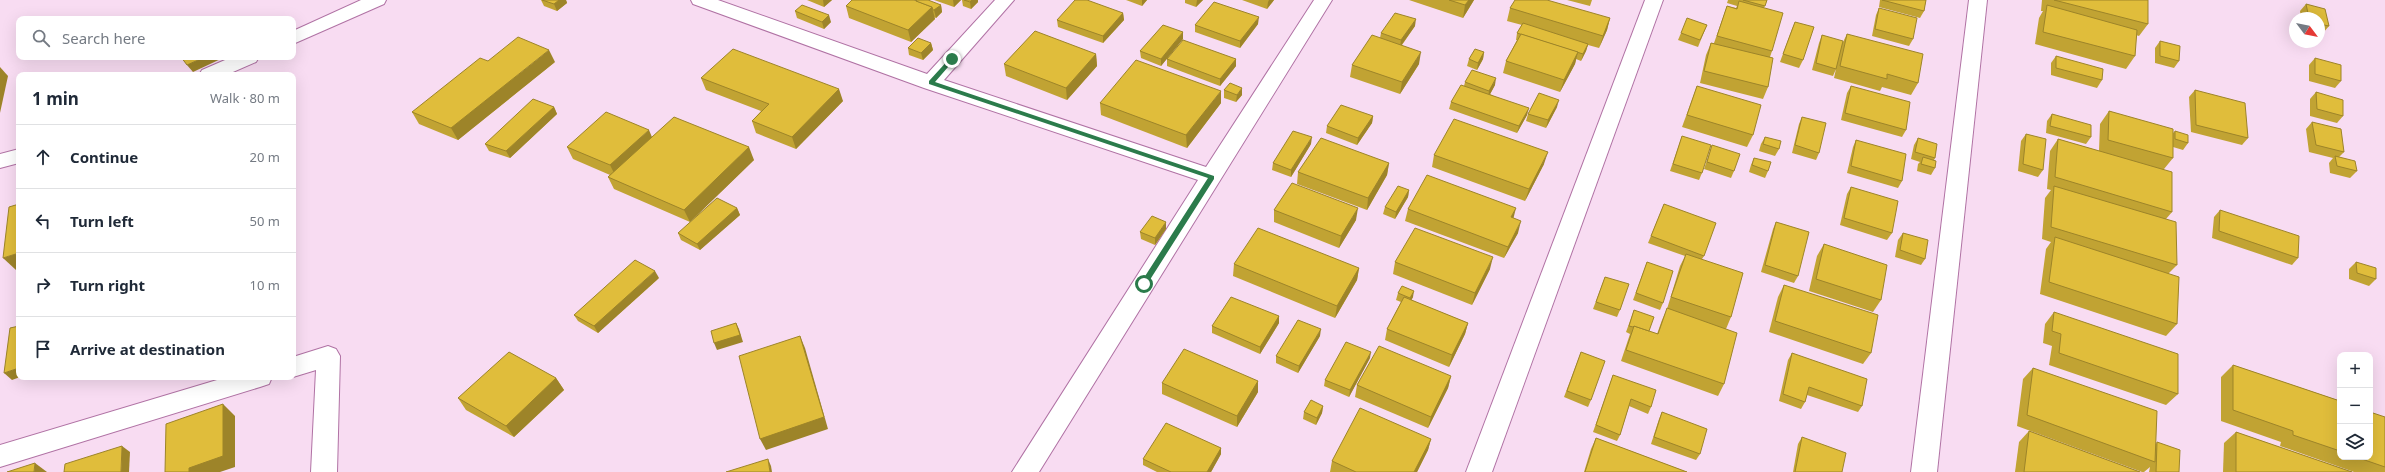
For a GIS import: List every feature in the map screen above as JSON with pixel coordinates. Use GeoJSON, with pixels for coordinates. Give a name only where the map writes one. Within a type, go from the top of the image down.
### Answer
{"type":"FeatureCollection","features":[{"type":"Feature","properties":{"kind":"street"},"geometry":{"type":"LineString","coordinates":[[296,37],[377,0]]}},
{"type":"Feature","properties":{"kind":"street"},"geometry":{"type":"LineString","coordinates":[[700,0],[931,83],[1212,177]]}},
{"type":"Feature","properties":{"kind":"street"},"geometry":{"type":"LineString","coordinates":[[931,83],[1005,0]]}},
{"type":"Feature","properties":{"kind":"street"},"geometry":{"type":"LineString","coordinates":[[1025,472],[1323,0]]}},
{"type":"Feature","properties":{"kind":"street"},"geometry":{"type":"LineString","coordinates":[[1480,472],[1654,0]]}},
{"type":"Feature","properties":{"kind":"street"},"geometry":{"type":"LineString","coordinates":[[1924,472],[1978,0]]}},
{"type":"Feature","properties":{"kind":"street"},"geometry":{"type":"LineString","coordinates":[[216,72],[242,60]]}},
{"type":"Feature","properties":{"kind":"street"},"geometry":{"type":"LineString","coordinates":[[0,161],[16,157]]}},
{"type":"Feature","properties":{"kind":"street"},"geometry":{"type":"LineString","coordinates":[[296,366],[328,356],[324,472]]}},
{"type":"Feature","properties":{"kind":"street"},"geometry":{"type":"LineString","coordinates":[[0,456],[250,380]]}},
{"type":"Feature","properties":{"kind":"building"},"geometry":{"type":"Polygon","coordinates":[[[542,0],[559,0],[554,4],[542,0]]]}},
{"type":"Feature","properties":{"kind":"building"},"geometry":{"type":"Polygon","coordinates":[[[852,0],[914,0],[932,7],[908,30],[846,6],[852,0]]]}},
{"type":"Feature","properties":{"kind":"building"},"geometry":{"type":"Polygon","coordinates":[[[928,0],[941,5],[933,10],[932,7],[916,1],[928,0]]]}},
{"type":"Feature","properties":{"kind":"building"},"geometry":{"type":"Polygon","coordinates":[[[1075,0],[1087,0],[1123,13],[1103,36],[1057,20],[1075,0]]]}},
{"type":"Feature","properties":{"kind":"building"},"geometry":{"type":"Polygon","coordinates":[[[1449,0],[1469,0],[1465,5],[1449,0]]]}},
{"type":"Feature","properties":{"kind":"building"},"geometry":{"type":"Polygon","coordinates":[[[1515,0],[1547,0],[1610,18],[1603,36],[1510,8],[1515,0]]]}},
{"type":"Feature","properties":{"kind":"building"},"geometry":{"type":"Polygon","coordinates":[[[1743,0],[1767,0],[1765,6],[1743,0]]]}},
{"type":"Feature","properties":{"kind":"building"},"geometry":{"type":"Polygon","coordinates":[[[1882,0],[1926,0],[1924,11],[1882,0]]]}},
{"type":"Feature","properties":{"kind":"building"},"geometry":{"type":"Polygon","coordinates":[[[2054,0],[2148,0],[2148,24],[2054,0]]]}},
{"type":"Feature","properties":{"kind":"building"},"geometry":{"type":"Polygon","coordinates":[[[1739,1],[1783,13],[1772,51],[1717,36],[1727,6],[1737,9],[1739,1]]]}},
{"type":"Feature","properties":{"kind":"building"},"geometry":{"type":"Polygon","coordinates":[[[1214,2],[1259,17],[1240,41],[1195,25],[1214,2]]]}},
{"type":"Feature","properties":{"kind":"building"},"geometry":{"type":"Polygon","coordinates":[[[2306,4],[2325,9],[2329,26],[2325,25],[2325,12],[2308,12],[2306,4]]]}},
{"type":"Feature","properties":{"kind":"building"},"geometry":{"type":"Polygon","coordinates":[[[802,5],[829,15],[822,22],[795,11],[802,5]]]}},
{"type":"Feature","properties":{"kind":"building"},"geometry":{"type":"Polygon","coordinates":[[[2047,5],[2137,30],[2135,56],[2043,32],[2047,5]]]}},
{"type":"Feature","properties":{"kind":"building"},"geometry":{"type":"Polygon","coordinates":[[[1879,8],[1917,18],[1913,39],[1875,29],[1879,8]]]}},
{"type":"Feature","properties":{"kind":"building"},"geometry":{"type":"Polygon","coordinates":[[[1395,13],[1416,19],[1401,40],[1381,33],[1395,13]]]}},
{"type":"Feature","properties":{"kind":"building"},"geometry":{"type":"Polygon","coordinates":[[[1687,18],[1707,25],[1700,40],[1681,33],[1687,18]]]}},
{"type":"Feature","properties":{"kind":"building"},"geometry":{"type":"Polygon","coordinates":[[[1795,22],[1814,27],[1803,60],[1783,54],[1795,22]]]}},
{"type":"Feature","properties":{"kind":"building"},"geometry":{"type":"Polygon","coordinates":[[[1523,23],[1588,44],[1583,54],[1517,33],[1523,23]]]}},
{"type":"Feature","properties":{"kind":"building"},"geometry":{"type":"Polygon","coordinates":[[[1163,25],[1183,32],[1161,59],[1140,51],[1163,25]]]}},
{"type":"Feature","properties":{"kind":"building"},"geometry":{"type":"Polygon","coordinates":[[[1035,31],[1096,54],[1066,88],[1004,64],[1035,31]]]}},
{"type":"Feature","properties":{"kind":"building"},"geometry":{"type":"Polygon","coordinates":[[[1521,34],[1578,52],[1564,80],[1506,61],[1521,34]]]}},
{"type":"Feature","properties":{"kind":"building"},"geometry":{"type":"Polygon","coordinates":[[[1847,34],[1923,54],[1918,83],[1887,74],[1887,79],[1840,66],[1847,34]]]}},
{"type":"Feature","properties":{"kind":"building"},"geometry":{"type":"Polygon","coordinates":[[[1372,35],[1421,52],[1402,82],[1352,65],[1372,35]]]}},
{"type":"Feature","properties":{"kind":"building"},"geometry":{"type":"Polygon","coordinates":[[[1822,35],[1843,41],[1836,69],[1816,63],[1822,35]]]}},
{"type":"Feature","properties":{"kind":"building"},"geometry":{"type":"Polygon","coordinates":[[[518,37],[549,50],[451,128],[412,112],[480,58],[488,61],[518,37]]]}},
{"type":"Feature","properties":{"kind":"building"},"geometry":{"type":"Polygon","coordinates":[[[918,38],[931,43],[921,53],[908,48],[918,38]]]}},
{"type":"Feature","properties":{"kind":"building"},"geometry":{"type":"Polygon","coordinates":[[[1183,40],[1236,59],[1220,79],[1167,59],[1183,40]]]}},
{"type":"Feature","properties":{"kind":"building"},"geometry":{"type":"Polygon","coordinates":[[[2160,41],[2180,46],[2179,61],[2160,56],[2160,41]]]}},
{"type":"Feature","properties":{"kind":"building"},"geometry":{"type":"Polygon","coordinates":[[[1711,43],[1773,58],[1768,87],[1704,71],[1711,43]]]}},
{"type":"Feature","properties":{"kind":"building"},"geometry":{"type":"Polygon","coordinates":[[[733,49],[839,89],[792,137],[752,121],[769,104],[701,78],[733,49]]]}},
{"type":"Feature","properties":{"kind":"building"},"geometry":{"type":"Polygon","coordinates":[[[1475,49],[1484,52],[1478,63],[1469,59],[1475,49]]]}},
{"type":"Feature","properties":{"kind":"building"},"geometry":{"type":"Polygon","coordinates":[[[2056,56],[2103,69],[2102,80],[2056,68],[2056,56]]]}},
{"type":"Feature","properties":{"kind":"building"},"geometry":{"type":"Polygon","coordinates":[[[2315,58],[2341,65],[2341,81],[2315,74],[2315,58]]]}},
{"type":"Feature","properties":{"kind":"building"},"geometry":{"type":"Polygon","coordinates":[[[183,60],[198,60],[187,65],[183,60]]]}},
{"type":"Feature","properties":{"kind":"building"},"geometry":{"type":"Polygon","coordinates":[[[1136,60],[1221,91],[1186,135],[1100,103],[1136,60]]]}},
{"type":"Feature","properties":{"kind":"building"},"geometry":{"type":"Polygon","coordinates":[[[1472,70],[1496,78],[1489,91],[1465,82],[1472,70]]]}},
{"type":"Feature","properties":{"kind":"building"},"geometry":{"type":"Polygon","coordinates":[[[1230,83],[1242,88],[1237,95],[1224,90],[1230,83]]]}},
{"type":"Feature","properties":{"kind":"building"},"geometry":{"type":"Polygon","coordinates":[[[1461,85],[1529,108],[1519,126],[1451,102],[1461,85]]]}},
{"type":"Feature","properties":{"kind":"building"},"geometry":{"type":"Polygon","coordinates":[[[1697,86],[1761,105],[1753,135],[1687,115],[1697,86]]]}},
{"type":"Feature","properties":{"kind":"building"},"geometry":{"type":"Polygon","coordinates":[[[1851,86],[1910,102],[1906,130],[1845,113],[1851,86]]]}},
{"type":"Feature","properties":{"kind":"building"},"geometry":{"type":"Polygon","coordinates":[[[2195,90],[2245,103],[2248,138],[2196,125],[2195,90]]]}},
{"type":"Feature","properties":{"kind":"building"},"geometry":{"type":"Polygon","coordinates":[[[2316,92],[2343,100],[2343,116],[2317,109],[2316,92]]]}},
{"type":"Feature","properties":{"kind":"building"},"geometry":{"type":"Polygon","coordinates":[[[1539,93],[1559,100],[1548,120],[1528,114],[1539,93]]]}},
{"type":"Feature","properties":{"kind":"building"},"geometry":{"type":"Polygon","coordinates":[[[533,99],[554,107],[506,151],[485,144],[533,99]]]}},
{"type":"Feature","properties":{"kind":"building"},"geometry":{"type":"Polygon","coordinates":[[[1341,105],[1373,116],[1358,138],[1327,126],[1341,105]]]}},
{"type":"Feature","properties":{"kind":"building"},"geometry":{"type":"Polygon","coordinates":[[[2109,111],[2173,129],[2173,158],[2108,140],[2109,111]]]}},
{"type":"Feature","properties":{"kind":"building"},"geometry":{"type":"Polygon","coordinates":[[[606,112],[649,130],[610,165],[567,147],[606,112]]]}},
{"type":"Feature","properties":{"kind":"building"},"geometry":{"type":"Polygon","coordinates":[[[2052,114],[2091,125],[2091,137],[2050,126],[2052,114]]]}},
{"type":"Feature","properties":{"kind":"building"},"geometry":{"type":"Polygon","coordinates":[[[674,117],[749,147],[684,210],[608,177],[674,117]]]}},
{"type":"Feature","properties":{"kind":"building"},"geometry":{"type":"Polygon","coordinates":[[[1802,117],[1826,123],[1819,153],[1795,145],[1802,117]]]}},
{"type":"Feature","properties":{"kind":"building"},"geometry":{"type":"Polygon","coordinates":[[[1454,119],[1548,152],[1529,189],[1434,155],[1454,119]]]}},
{"type":"Feature","properties":{"kind":"building"},"geometry":{"type":"Polygon","coordinates":[[[2312,122],[2341,129],[2344,152],[2316,145],[2312,122]]]}},
{"type":"Feature","properties":{"kind":"building"},"geometry":{"type":"Polygon","coordinates":[[[1293,131],[1312,137],[1291,170],[1273,163],[1293,131]]]}},
{"type":"Feature","properties":{"kind":"building"},"geometry":{"type":"Polygon","coordinates":[[[2175,131],[2188,135],[2188,143],[2175,139],[2175,131]]]}},
{"type":"Feature","properties":{"kind":"building"},"geometry":{"type":"Polygon","coordinates":[[[2026,134],[2046,139],[2043,170],[2023,164],[2026,134]]]}},
{"type":"Feature","properties":{"kind":"building"},"geometry":{"type":"Polygon","coordinates":[[[1682,136],[1711,145],[1702,173],[1673,164],[1682,136]]]}},
{"type":"Feature","properties":{"kind":"building"},"geometry":{"type":"Polygon","coordinates":[[[1765,137],[1781,141],[1779,149],[1763,144],[1765,137]]]}},
{"type":"Feature","properties":{"kind":"building"},"geometry":{"type":"Polygon","coordinates":[[[1321,138],[1389,163],[1368,198],[1298,172],[1321,138]]]}},
{"type":"Feature","properties":{"kind":"building"},"geometry":{"type":"Polygon","coordinates":[[[1918,138],[1937,144],[1935,158],[1915,152],[1918,138]]]}},
{"type":"Feature","properties":{"kind":"building"},"geometry":{"type":"Polygon","coordinates":[[[2058,139],[2172,172],[2172,212],[2055,177],[2058,139]]]}},
{"type":"Feature","properties":{"kind":"building"},"geometry":{"type":"Polygon","coordinates":[[[1856,140],[1906,154],[1902,181],[1851,166],[1856,140]]]}},
{"type":"Feature","properties":{"kind":"building"},"geometry":{"type":"Polygon","coordinates":[[[1712,145],[1740,154],[1734,171],[1707,162],[1712,145]]]}},
{"type":"Feature","properties":{"kind":"building"},"geometry":{"type":"Polygon","coordinates":[[[2335,156],[2355,161],[2357,171],[2337,166],[2335,156]]]}},
{"type":"Feature","properties":{"kind":"building"},"geometry":{"type":"Polygon","coordinates":[[[1923,157],[1936,161],[1935,168],[1921,164],[1923,157]]]}},
{"type":"Feature","properties":{"kind":"building"},"geometry":{"type":"Polygon","coordinates":[[[1754,158],[1771,162],[1768,171],[1752,165],[1754,158]]]}},
{"type":"Feature","properties":{"kind":"building"},"geometry":{"type":"Polygon","coordinates":[[[1427,175],[1516,208],[1511,217],[1521,221],[1508,247],[1408,209],[1427,175]]]}},
{"type":"Feature","properties":{"kind":"building"},"geometry":{"type":"Polygon","coordinates":[[[1292,183],[1358,208],[1341,236],[1274,210],[1292,183]]]}},
{"type":"Feature","properties":{"kind":"building"},"geometry":{"type":"Polygon","coordinates":[[[1398,186],[1409,190],[1396,212],[1385,207],[1398,186]]]}},
{"type":"Feature","properties":{"kind":"building"},"geometry":{"type":"Polygon","coordinates":[[[2054,186],[2176,222],[2177,265],[2051,227],[2054,186]]]}},
{"type":"Feature","properties":{"kind":"building"},"geometry":{"type":"Polygon","coordinates":[[[1851,187],[1898,201],[1892,233],[1844,218],[1851,187]]]}},
{"type":"Feature","properties":{"kind":"building"},"geometry":{"type":"Polygon","coordinates":[[[717,198],[737,208],[697,244],[678,233],[717,198]]]}},
{"type":"Feature","properties":{"kind":"building"},"geometry":{"type":"Polygon","coordinates":[[[1664,204],[1716,223],[1704,256],[1651,236],[1664,204]]]}},
{"type":"Feature","properties":{"kind":"building"},"geometry":{"type":"Polygon","coordinates":[[[16,205],[16,254],[3,258],[9,207],[16,205]]]}},
{"type":"Feature","properties":{"kind":"building"},"geometry":{"type":"Polygon","coordinates":[[[2220,210],[2299,236],[2298,258],[2219,231],[2220,210]]]}},
{"type":"Feature","properties":{"kind":"building"},"geometry":{"type":"Polygon","coordinates":[[[1152,216],[1166,222],[1155,238],[1140,232],[1152,216]]]}},
{"type":"Feature","properties":{"kind":"building"},"geometry":{"type":"Polygon","coordinates":[[[1776,222],[1809,232],[1798,276],[1765,265],[1776,222]]]}},
{"type":"Feature","properties":{"kind":"building"},"geometry":{"type":"Polygon","coordinates":[[[1258,228],[1359,268],[1337,306],[1234,264],[1258,228]]]}},
{"type":"Feature","properties":{"kind":"building"},"geometry":{"type":"Polygon","coordinates":[[[1415,228],[1493,257],[1475,293],[1395,262],[1415,228]]]}},
{"type":"Feature","properties":{"kind":"building"},"geometry":{"type":"Polygon","coordinates":[[[1903,233],[1928,240],[1925,259],[1900,250],[1903,233]]]}},
{"type":"Feature","properties":{"kind":"building"},"geometry":{"type":"Polygon","coordinates":[[[2055,237],[2179,277],[2177,324],[2049,282],[2055,237]]]}},
{"type":"Feature","properties":{"kind":"building"},"geometry":{"type":"Polygon","coordinates":[[[1824,244],[1887,265],[1881,300],[1816,279],[1824,244]]]}},
{"type":"Feature","properties":{"kind":"building"},"geometry":{"type":"Polygon","coordinates":[[[1686,254],[1743,273],[1731,317],[1671,297],[1686,254]]]}},
{"type":"Feature","properties":{"kind":"building"},"geometry":{"type":"Polygon","coordinates":[[[635,260],[655,271],[594,326],[574,315],[635,260]]]}},
{"type":"Feature","properties":{"kind":"building"},"geometry":{"type":"Polygon","coordinates":[[[1647,262],[1673,271],[1663,303],[1636,293],[1647,262]]]}},
{"type":"Feature","properties":{"kind":"building"},"geometry":{"type":"Polygon","coordinates":[[[2356,262],[2376,268],[2376,279],[2357,273],[2356,262]]]}},
{"type":"Feature","properties":{"kind":"building"},"geometry":{"type":"Polygon","coordinates":[[[1605,277],[1629,284],[1620,310],[1596,302],[1605,277]]]}},
{"type":"Feature","properties":{"kind":"building"},"geometry":{"type":"Polygon","coordinates":[[[1784,285],[1878,315],[1871,353],[1775,321],[1784,285]]]}},
{"type":"Feature","properties":{"kind":"building"},"geometry":{"type":"Polygon","coordinates":[[[1402,286],[1414,291],[1410,298],[1398,293],[1402,286]]]}},
{"type":"Feature","properties":{"kind":"building"},"geometry":{"type":"Polygon","coordinates":[[[1231,297],[1279,316],[1260,347],[1212,326],[1231,297]]]}},
{"type":"Feature","properties":{"kind":"building"},"geometry":{"type":"Polygon","coordinates":[[[1404,297],[1468,323],[1452,355],[1387,329],[1404,297]]]}},
{"type":"Feature","properties":{"kind":"building"},"geometry":{"type":"Polygon","coordinates":[[[1667,308],[1737,333],[1724,384],[1626,350],[1634,326],[1658,334],[1667,308]]]}},
{"type":"Feature","properties":{"kind":"building"},"geometry":{"type":"Polygon","coordinates":[[[1634,310],[1654,317],[1649,331],[1634,326],[1629,326],[1634,310]]]}},
{"type":"Feature","properties":{"kind":"building"},"geometry":{"type":"Polygon","coordinates":[[[2054,312],[2178,354],[2178,394],[2059,353],[2061,334],[2052,331],[2054,312]]]}},
{"type":"Feature","properties":{"kind":"building"},"geometry":{"type":"Polygon","coordinates":[[[1298,320],[1321,329],[1299,366],[1276,356],[1298,320]]]}},
{"type":"Feature","properties":{"kind":"building"},"geometry":{"type":"Polygon","coordinates":[[[736,323],[740,335],[714,343],[711,331],[736,323]]]}},
{"type":"Feature","properties":{"kind":"building"},"geometry":{"type":"Polygon","coordinates":[[[16,327],[16,369],[4,373],[10,328],[16,327]]]}},
{"type":"Feature","properties":{"kind":"building"},"geometry":{"type":"Polygon","coordinates":[[[800,336],[824,417],[760,439],[739,356],[800,336]]]}},
{"type":"Feature","properties":{"kind":"building"},"geometry":{"type":"Polygon","coordinates":[[[1346,342],[1371,352],[1350,390],[1325,380],[1346,342]]]}},
{"type":"Feature","properties":{"kind":"building"},"geometry":{"type":"Polygon","coordinates":[[[1379,346],[1451,376],[1431,417],[1357,385],[1379,346]]]}},
{"type":"Feature","properties":{"kind":"building"},"geometry":{"type":"Polygon","coordinates":[[[1184,349],[1258,381],[1237,416],[1162,383],[1184,349]]]}},
{"type":"Feature","properties":{"kind":"building"},"geometry":{"type":"Polygon","coordinates":[[[509,352],[556,378],[506,426],[458,398],[509,352]]]}},
{"type":"Feature","properties":{"kind":"building"},"geometry":{"type":"Polygon","coordinates":[[[1581,352],[1605,361],[1591,400],[1567,391],[1581,352]]]}},
{"type":"Feature","properties":{"kind":"building"},"geometry":{"type":"Polygon","coordinates":[[[1792,353],[1867,379],[1862,406],[1809,387],[1805,402],[1783,394],[1792,353]]]}},
{"type":"Feature","properties":{"kind":"building"},"geometry":{"type":"Polygon","coordinates":[[[2233,365],[2337,400],[2337,450],[2293,435],[2293,431],[2233,410],[2233,365]]]}},
{"type":"Feature","properties":{"kind":"building"},"geometry":{"type":"Polygon","coordinates":[[[2033,368],[2157,411],[2155,462],[2027,415],[2033,368]]]}},
{"type":"Feature","properties":{"kind":"building"},"geometry":{"type":"Polygon","coordinates":[[[1613,375],[1656,390],[1651,407],[1631,399],[1620,435],[1596,425],[1613,375]]]}},
{"type":"Feature","properties":{"kind":"building"},"geometry":{"type":"Polygon","coordinates":[[[1311,400],[1323,406],[1317,418],[1304,412],[1311,400]]]}},
{"type":"Feature","properties":{"kind":"building"},"geometry":{"type":"Polygon","coordinates":[[[223,404],[223,456],[189,468],[189,472],[165,472],[166,424],[223,404]]]}},
{"type":"Feature","properties":{"kind":"building"},"geometry":{"type":"Polygon","coordinates":[[[1360,408],[1431,439],[1414,472],[1356,472],[1332,461],[1360,408]]]}},
{"type":"Feature","properties":{"kind":"building"},"geometry":{"type":"Polygon","coordinates":[[[1662,412],[1707,429],[1700,454],[1654,437],[1662,412]]]}},
{"type":"Feature","properties":{"kind":"building"},"geometry":{"type":"Polygon","coordinates":[[[2373,413],[2385,417],[2385,467],[2365,460],[2373,460],[2373,413]]]}},
{"type":"Feature","properties":{"kind":"building"},"geometry":{"type":"Polygon","coordinates":[[[1166,423],[1221,448],[1207,472],[1171,472],[1143,459],[1166,423]]]}},
{"type":"Feature","properties":{"kind":"building"},"geometry":{"type":"Polygon","coordinates":[[[2029,431],[2140,472],[2024,472],[2029,431]]]}},
{"type":"Feature","properties":{"kind":"building"},"geometry":{"type":"Polygon","coordinates":[[[2236,432],[2352,472],[2236,472],[2236,432]]]}},
{"type":"Feature","properties":{"kind":"building"},"geometry":{"type":"Polygon","coordinates":[[[1802,437],[1846,453],[1842,472],[1795,472],[1802,437]]]}},
{"type":"Feature","properties":{"kind":"building"},"geometry":{"type":"Polygon","coordinates":[[[1596,438],[1687,472],[1585,472],[1596,438]]]}},
{"type":"Feature","properties":{"kind":"building"},"geometry":{"type":"Polygon","coordinates":[[[2157,442],[2180,450],[2179,472],[2156,472],[2157,442]]]}},
{"type":"Feature","properties":{"kind":"building"},"geometry":{"type":"Polygon","coordinates":[[[122,446],[121,472],[64,472],[65,464],[122,446]]]}},
{"type":"Feature","properties":{"kind":"building"},"geometry":{"type":"Polygon","coordinates":[[[768,459],[770,472],[726,472],[768,459]]]}},
{"type":"Feature","properties":{"kind":"building"},"geometry":{"type":"Polygon","coordinates":[[[35,463],[34,472],[7,472],[35,463]]]}},
{"type":"Feature","properties":{"kind":"route"},"geometry":{"type":"LineString","coordinates":[[952,59],[931,83],[1212,177],[1144,284]]}}]}
